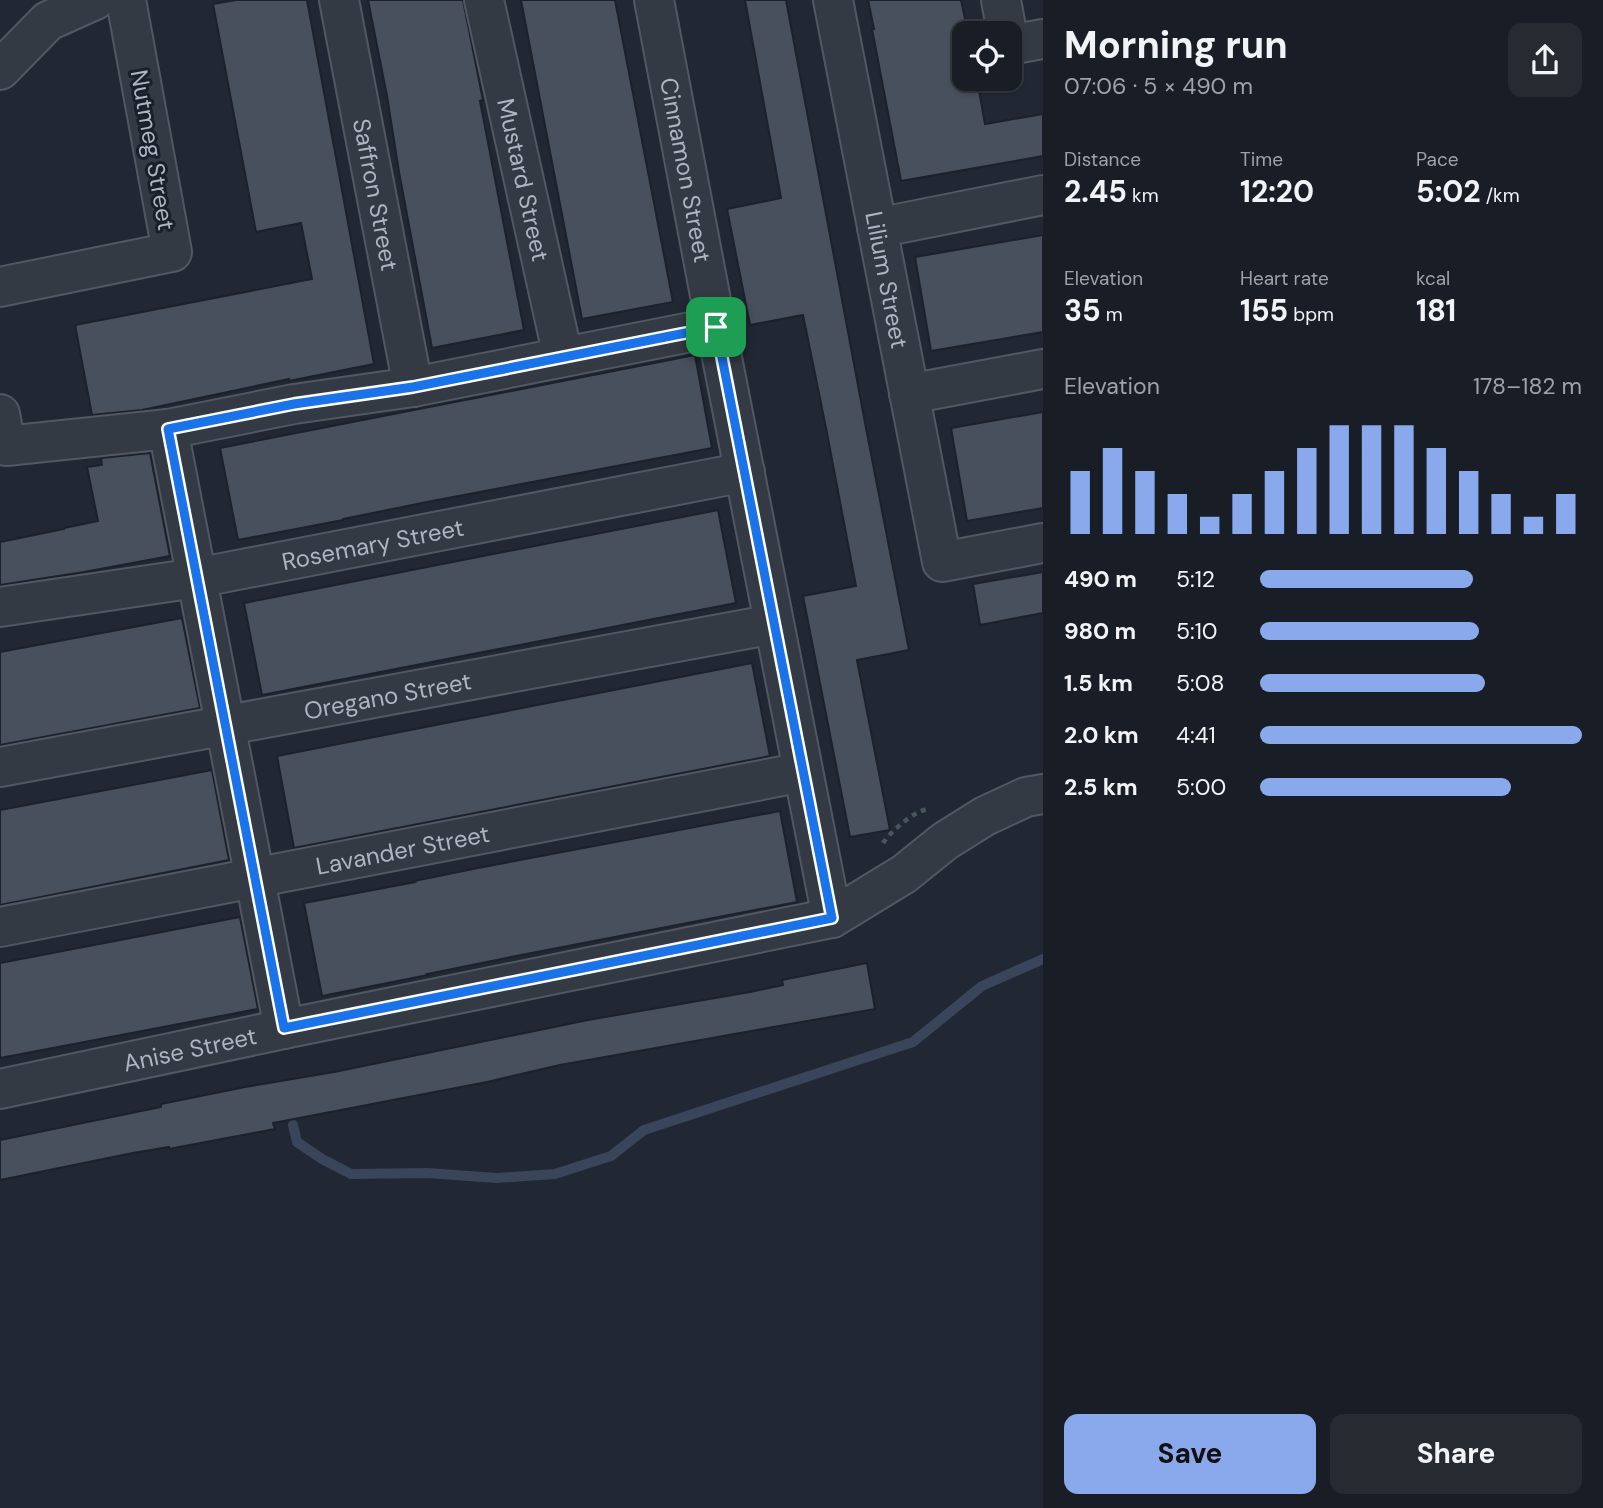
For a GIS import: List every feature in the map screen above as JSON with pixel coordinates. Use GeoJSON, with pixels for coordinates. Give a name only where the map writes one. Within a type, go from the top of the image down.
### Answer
{"type":"FeatureCollection","features":[{"type":"Feature","properties":{"kind":"street"},"geometry":{"type":"LineString","coordinates":[[0,70],[48,22],[94,0]]}},
{"type":"Feature","properties":{"kind":"street","name":"Nutmeg Street"},"geometry":{"type":"LineString","coordinates":[[0,287],[172,252],[126,0]]}},
{"type":"Feature","properties":{"kind":"street","name":"Saffron Street"},"geometry":{"type":"LineString","coordinates":[[339,0],[413,387]]}},
{"type":"Feature","properties":{"kind":"street","name":"Mustard Street"},"geometry":{"type":"LineString","coordinates":[[484,0],[563,357]]}},
{"type":"Feature","properties":{"kind":"street","name":"Cinnamon Street"},"geometry":{"type":"LineString","coordinates":[[654,0],[832,918]]}},
{"type":"Feature","properties":{"kind":"street","name":"Lilium Street"},"geometry":{"type":"LineString","coordinates":[[833,0],[942,562],[1043,543]]}},
{"type":"Feature","properties":{"kind":"street"},"geometry":{"type":"LineString","coordinates":[[1001,0],[1005,21]]}},
{"type":"Feature","properties":{"kind":"street"},"geometry":{"type":"LineString","coordinates":[[1022,43],[1043,39]]}},
{"type":"Feature","properties":{"kind":"street"},"geometry":{"type":"LineString","coordinates":[[877,228],[1043,194]]}},
{"type":"Feature","properties":{"kind":"street"},"geometry":{"type":"LineString","coordinates":[[3,430],[168,429],[294,404],[413,387],[716,327]]}},
{"type":"Feature","properties":{"kind":"street"},"geometry":{"type":"LineString","coordinates":[[909,394],[1043,369]]}},
{"type":"Feature","properties":{"kind":"street"},"geometry":{"type":"LineString","coordinates":[[168,429],[284,1028]]}},
{"type":"Feature","properties":{"kind":"street","name":"Rosemary Street"},"geometry":{"type":"LineString","coordinates":[[0,607],[196,578],[745,472]]}},
{"type":"Feature","properties":{"kind":"street","name":"Oregano Street"},"geometry":{"type":"LineString","coordinates":[[0,767],[774,624]]}},
{"type":"Feature","properties":{"kind":"street","name":"Lavander Street"},"geometry":{"type":"LineString","coordinates":[[0,927],[803,772]]}},
{"type":"Feature","properties":{"kind":"street"},"geometry":{"type":"LineString","coordinates":[[832,918],[904,874],[945,841],[985,816],[1026,797],[1043,794]]}},
{"type":"Feature","properties":{"kind":"street","name":"Anise Street"},"geometry":{"type":"LineString","coordinates":[[0,1089],[284,1028],[832,918]]}},
{"type":"Feature","properties":{"kind":"building"},"geometry":{"type":"Polygon","coordinates":[[[236,0],[307,0],[374,364],[142,410],[92,415],[75,325],[312,279],[301,223],[256,232],[213,4],[236,0]]]}},
{"type":"Feature","properties":{"kind":"building"},"geometry":{"type":"Polygon","coordinates":[[[368,0],[463,0],[524,330],[432,348],[368,0]]]}},
{"type":"Feature","properties":{"kind":"building"},"geometry":{"type":"Polygon","coordinates":[[[521,0],[615,0],[673,302],[582,319],[521,0]]]}},
{"type":"Feature","properties":{"kind":"building"},"geometry":{"type":"Polygon","coordinates":[[[745,0],[786,0],[909,650],[857,660],[890,830],[850,837],[803,596],[856,586],[826,428],[803,315],[750,325],[727,209],[781,198],[745,0]]]}},
{"type":"Feature","properties":{"kind":"building"},"geometry":{"type":"Polygon","coordinates":[[[868,0],[961,0],[965,21],[952,21],[952,91],[979,91],[985,124],[1043,114],[1043,156],[901,181],[868,0]]]}},
{"type":"Feature","properties":{"kind":"building"},"geometry":{"type":"Polygon","coordinates":[[[1043,235],[1043,332],[931,351],[915,257],[1043,235]]]}},
{"type":"Feature","properties":{"kind":"building"},"geometry":{"type":"Polygon","coordinates":[[[695,355],[712,448],[238,540],[220,448],[695,355]]]}},
{"type":"Feature","properties":{"kind":"building"},"geometry":{"type":"Polygon","coordinates":[[[1043,412],[1043,508],[967,521],[951,428],[1043,412]]]}},
{"type":"Feature","properties":{"kind":"building"},"geometry":{"type":"Polygon","coordinates":[[[150,453],[170,556],[0,585],[0,542],[98,521],[87,467],[102,465],[101,458],[150,453]]]}},
{"type":"Feature","properties":{"kind":"building"},"geometry":{"type":"Polygon","coordinates":[[[718,510],[736,603],[262,695],[244,603],[718,510]]]}},
{"type":"Feature","properties":{"kind":"building"},"geometry":{"type":"Polygon","coordinates":[[[1043,572],[1043,613],[980,625],[973,584],[1043,572]]]}},
{"type":"Feature","properties":{"kind":"building"},"geometry":{"type":"Polygon","coordinates":[[[182,618],[200,708],[0,745],[0,652],[182,618]]]}},
{"type":"Feature","properties":{"kind":"building"},"geometry":{"type":"Polygon","coordinates":[[[752,663],[770,756],[294,848],[277,756],[752,663]]]}},
{"type":"Feature","properties":{"kind":"building"},"geometry":{"type":"Polygon","coordinates":[[[212,770],[229,860],[0,905],[0,810],[212,770]]]}},
{"type":"Feature","properties":{"kind":"building"},"geometry":{"type":"Polygon","coordinates":[[[780,811],[797,902],[322,996],[304,903],[780,811]]]}},
{"type":"Feature","properties":{"kind":"building"},"geometry":{"type":"Polygon","coordinates":[[[240,917],[258,1009],[0,1058],[0,963],[240,917]]]}},
{"type":"Feature","properties":{"kind":"building"},"geometry":{"type":"Polygon","coordinates":[[[867,963],[875,1009],[560,1065],[487,1082],[273,1123],[275,1129],[133,1153],[0,1180],[0,1140],[245,1087],[334,1072],[588,1020],[750,992],[783,985],[782,980],[867,963]]]}},
{"type":"Feature","properties":{"kind":"waterway"},"geometry":{"type":"LineString","coordinates":[[293,1125],[297,1142],[351,1174],[427,1173],[497,1178],[555,1174],[611,1156],[644,1130],[913,1042],[982,986],[1043,959]]}},
{"type":"Feature","properties":{"kind":"route"},"geometry":{"type":"LineString","coordinates":[[716,327],[832,918],[284,1028],[168,429],[294,404],[413,387],[716,327]]}}]}
